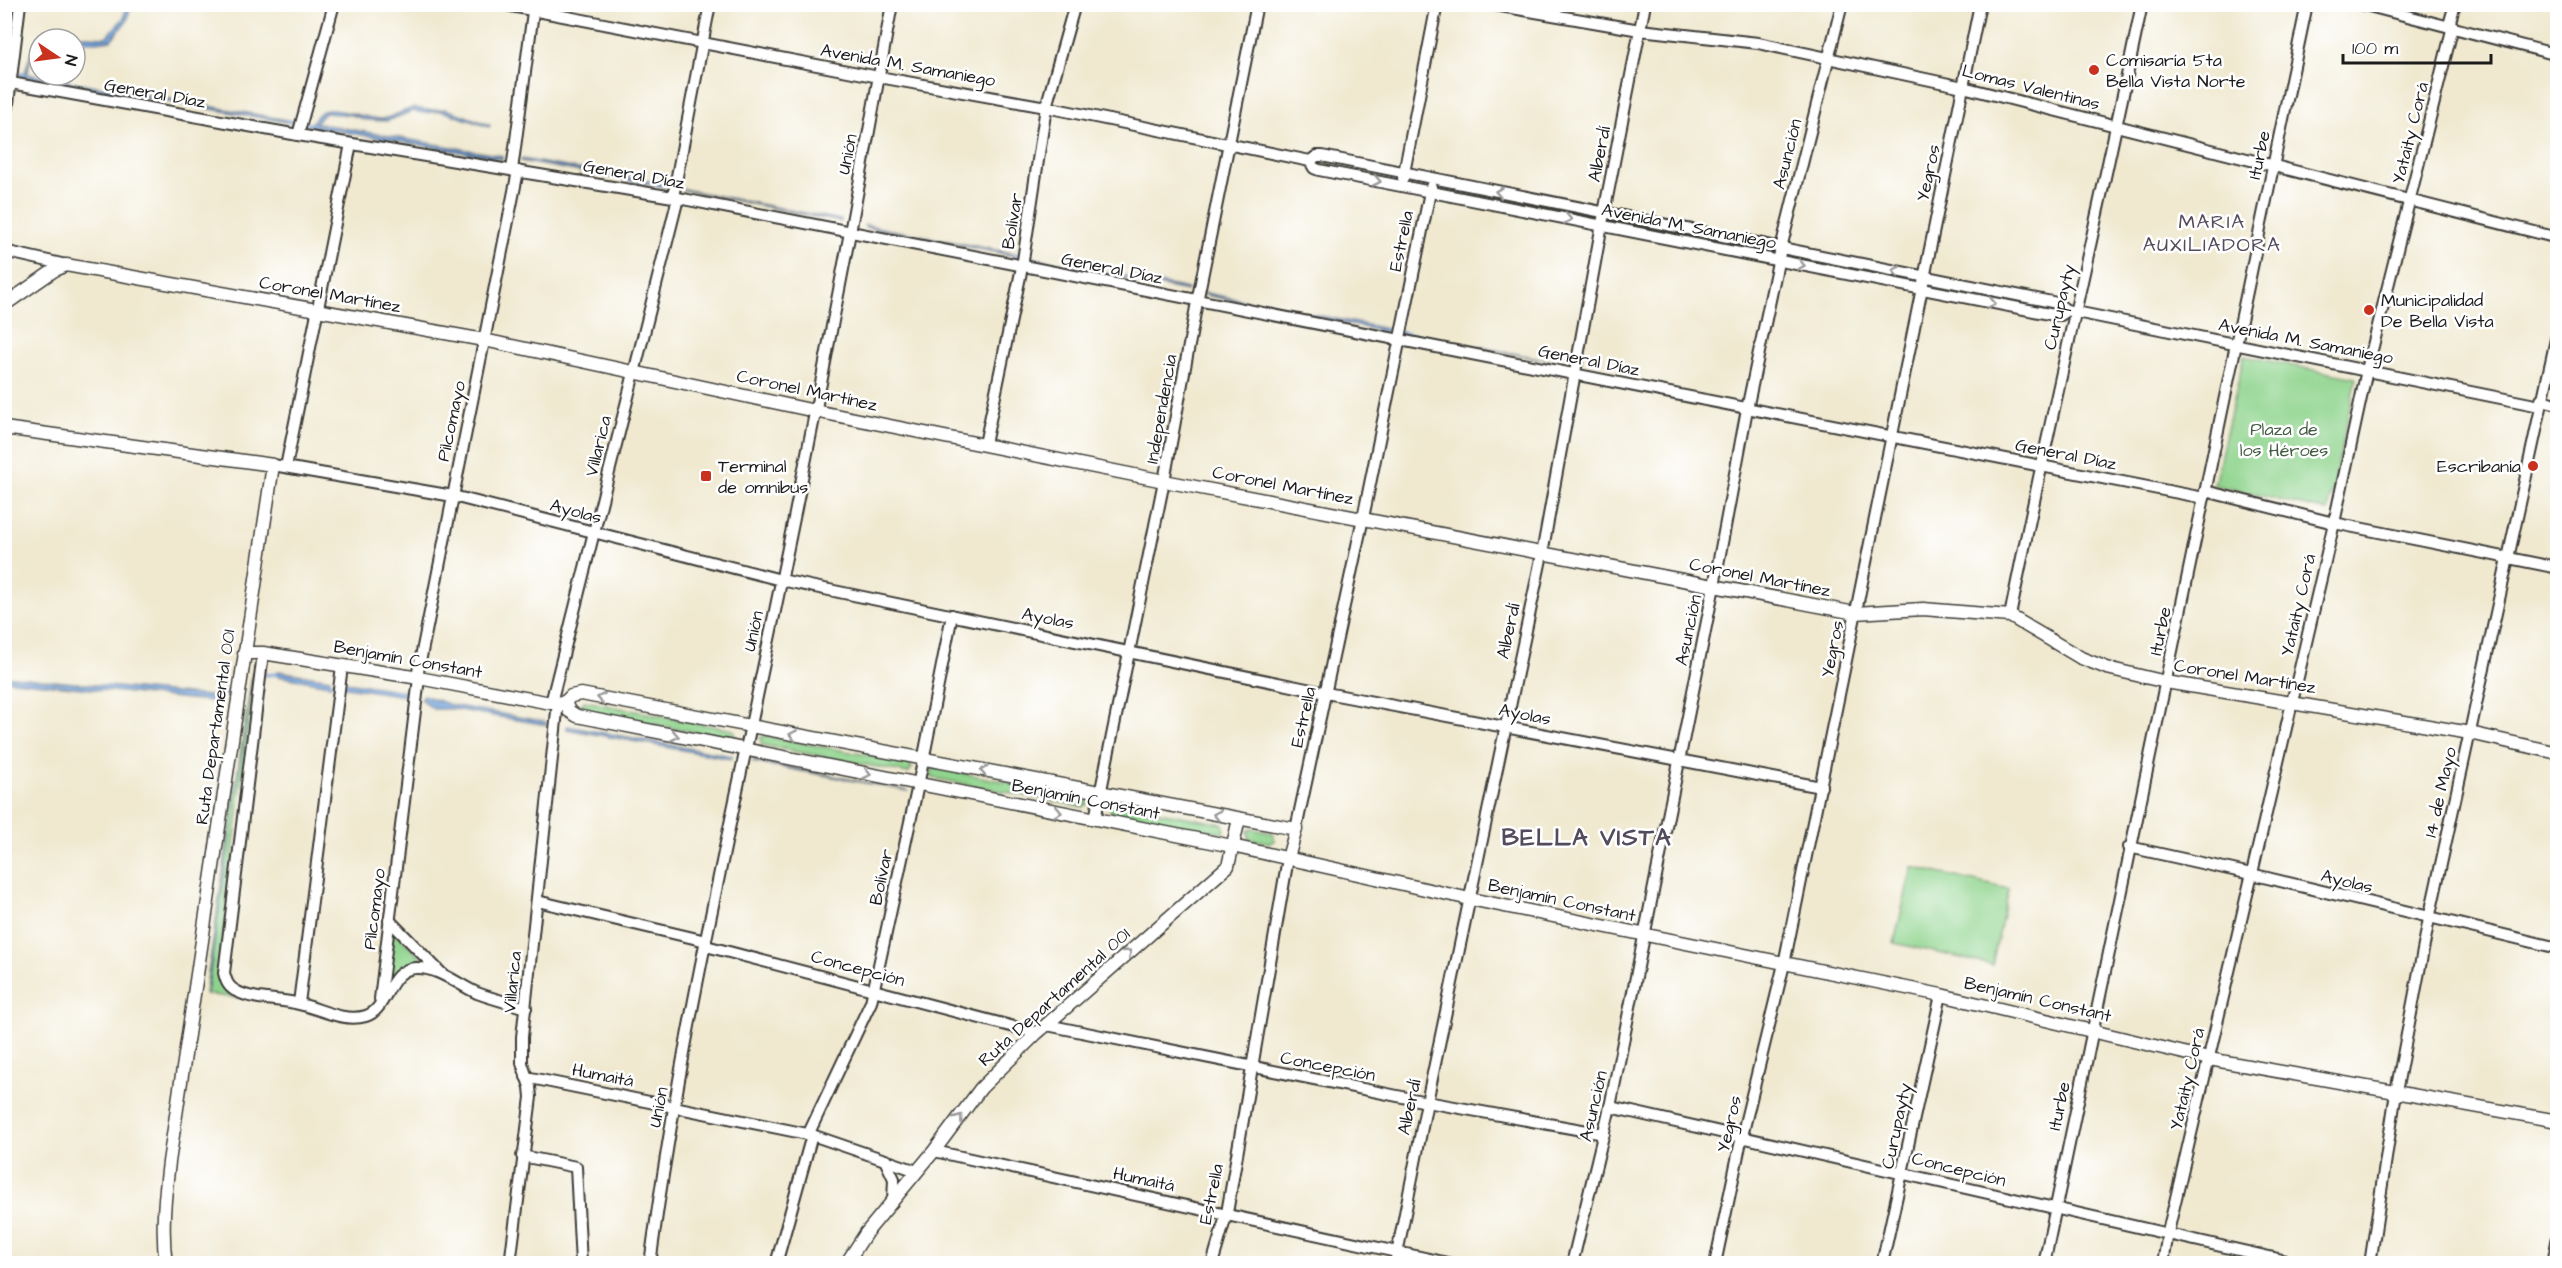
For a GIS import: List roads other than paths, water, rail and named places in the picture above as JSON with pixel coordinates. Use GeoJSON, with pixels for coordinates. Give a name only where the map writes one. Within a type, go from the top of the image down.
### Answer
{"type":"FeatureCollection","features":[{"type":"Feature","properties":{"kind":"street"},"geometry":{"type":"LineString","coordinates":[[4,137],[20,4]]}},
{"type":"Feature","properties":{"kind":"street"},"geometry":{"type":"LineString","coordinates":[[299,127],[334,4]]}},
{"type":"Feature","properties":{"kind":"street","name":"Avenida M. Samaniego"},"geometry":{"type":"LineString","coordinates":[[500,4],[1228,143],[1310,161],[1314,168],[1319,170],[2054,315],[2070,311]]}},
{"type":"Feature","properties":{"kind":"street","name":"Villarica"},"geometry":{"type":"LineString","coordinates":[[510,1263],[531,1097],[522,1063],[558,702],[594,532],[675,193],[710,4]]}},
{"type":"Feature","properties":{"kind":"street","name":"Unión"},"geometry":{"type":"LineString","coordinates":[[650,1263],[661,1179],[706,943],[815,411],[892,4]]}},
{"type":"Feature","properties":{"kind":"street","name":"Bolívar"},"geometry":{"type":"LineString","coordinates":[[985,444],[1023,260],[1046,107],[1075,4]]}},
{"type":"Feature","properties":{"kind":"street","name":"Independencia"},"geometry":{"type":"LineString","coordinates":[[1095,819],[1257,4]]}},
{"type":"Feature","properties":{"kind":"street","name":"Estrella"},"geometry":{"type":"LineString","coordinates":[[1401,186],[1437,4]]}},
{"type":"Feature","properties":{"kind":"street","name":"Lomas Valentinas"},"geometry":{"type":"LineString","coordinates":[[1490,4],[1640,30],[1758,43],[1963,87],[2558,238]]}},
{"type":"Feature","properties":{"kind":"street","name":"Alberdí"},"geometry":{"type":"LineString","coordinates":[[1395,1263],[1542,554],[1601,226],[1645,4]]}},
{"type":"Feature","properties":{"kind":"street","name":"Asunción"},"geometry":{"type":"LineString","coordinates":[[1572,1263],[1604,1134],[1646,936],[1678,761],[1778,261],[1842,4]]}},
{"type":"Feature","properties":{"kind":"street","name":"Yegros"},"geometry":{"type":"LineString","coordinates":[[1715,1263],[1742,1136],[1784,964],[1980,4]]}},
{"type":"Feature","properties":{"kind":"street","name":"Curupayty"},"geometry":{"type":"LineString","coordinates":[[2010,616],[2070,311],[2117,126],[2142,4]]}},
{"type":"Feature","properties":{"kind":"street","name":"Iturbe"},"geometry":{"type":"LineString","coordinates":[[2044,1263],[2129,847],[2166,682],[2307,4]]}},
{"type":"Feature","properties":{"kind":"street"},"geometry":{"type":"LineString","coordinates":[[2361,4],[2558,55]]}},
{"type":"Feature","properties":{"kind":"street","name":"Yataity Corá"},"geometry":{"type":"LineString","coordinates":[[2163,1263],[2168,1232],[2334,523],[2367,370],[2410,201],[2455,4]]}},
{"type":"Feature","properties":{"kind":"street","name":"Pilcomayo"},"geometry":{"type":"LineString","coordinates":[[380,1002],[418,677],[484,340],[514,165],[526,9]]}},
{"type":"Feature","properties":{"kind":"street","name":"General Díaz"},"geometry":{"type":"LineString","coordinates":[[12,76],[299,127],[351,144],[514,165],[850,226],[1399,335],[1747,409],[2040,466],[2205,494],[2505,559],[2558,568]]}},
{"type":"Feature","properties":{"kind":"street"},"geometry":{"type":"LineString","coordinates":[[4,428],[279,466],[319,310],[351,144]]}},
{"type":"Feature","properties":{"kind":"street","name":"Avenida M. Samaniego"},"geometry":{"type":"LineString","coordinates":[[1310,161],[1317,156],[1322,156],[2057,303],[2070,311],[2367,370],[2540,403],[2557,404]]}},
{"type":"Feature","properties":{"kind":"street","name":"Estrella"},"geometry":{"type":"LineString","coordinates":[[1212,1263],[1227,1213],[1254,1067],[1288,858],[1326,693],[1432,178]]}},
{"type":"Feature","properties":{"kind":"street"},"geometry":{"type":"LineString","coordinates":[[4,251],[66,265]]}},
{"type":"Feature","properties":{"kind":"street"},"geometry":{"type":"LineString","coordinates":[[4,305],[53,271],[66,265]]}},
{"type":"Feature","properties":{"kind":"street","name":"Coronel Martínez"},"geometry":{"type":"LineString","coordinates":[[66,265],[484,340],[815,411],[1164,481],[1856,613],[1923,609],[2010,616],[2081,658],[2107,668],[2166,682],[2292,701],[2470,733],[2558,753]]}},
{"type":"Feature","properties":{"kind":"street","name":"14 de Mayo"},"geometry":{"type":"LineString","coordinates":[[2370,1263],[2396,1092],[2429,919],[2505,559],[2558,330]]}},
{"type":"Feature","properties":{"kind":"street","name":"Ayolas"},"geometry":{"type":"LineString","coordinates":[[279,466],[453,496],[781,580],[1326,693],[1821,787]]}},
{"type":"Feature","properties":{"kind":"street","name":"Ruta Departamental 001"},"geometry":{"type":"LineString","coordinates":[[166,1263],[163,1242],[164,1202],[244,653],[279,466]]}},
{"type":"Feature","properties":{"kind":"street","name":"Bolívar"},"geometry":{"type":"LineString","coordinates":[[776,1263],[810,1135],[871,1002],[924,759],[952,615]]}},
{"type":"Feature","properties":{"kind":"street","name":"Benjamín Constant"},"geometry":{"type":"LineString","coordinates":[[244,653],[263,653],[418,677],[558,702],[577,716],[744,756],[918,784],[1232,846],[1646,936],[1941,995],[2209,1059],[2558,1121]]}},
{"type":"Feature","properties":{"kind":"street"},"geometry":{"type":"LineString","coordinates":[[263,653],[224,973],[226,983],[235,991],[298,1003],[331,1014],[354,1017],[372,1013],[390,986],[406,970],[429,969],[478,993],[526,1008]]}},
{"type":"Feature","properties":{"kind":"street"},"geometry":{"type":"LineString","coordinates":[[298,1003],[342,666]]}},
{"type":"Feature","properties":{"kind":"street","name":"Benjamín Constant"},"geometry":{"type":"LineString","coordinates":[[558,702],[581,694],[1296,829]]}},
{"type":"Feature","properties":{"kind":"street","name":"Ruta Departamental 001"},"geometry":{"type":"LineString","coordinates":[[846,1263],[934,1152],[981,1088],[1042,1029],[1227,866],[1239,819]]}},
{"type":"Feature","properties":{"kind":"street","name":"Ayolas"},"geometry":{"type":"LineString","coordinates":[[2129,847],[2558,948]]}},
{"type":"Feature","properties":{"kind":"street","name":"Concepción"},"geometry":{"type":"LineString","coordinates":[[537,901],[1042,1029],[1604,1134]]}},
{"type":"Feature","properties":{"kind":"street"},"geometry":{"type":"LineString","coordinates":[[389,920],[446,978]]}},
{"type":"Feature","properties":{"kind":"street","name":"Curupayty"},"geometry":{"type":"LineString","coordinates":[[1882,1263],[1941,995]]}},
{"type":"Feature","properties":{"kind":"street","name":"Humaitá"},"geometry":{"type":"LineString","coordinates":[[526,1077],[810,1135],[917,1171]]}},
{"type":"Feature","properties":{"kind":"street","name":"Concepción"},"geometry":{"type":"LineString","coordinates":[[1610,1107],[1903,1173],[2054,1210],[2168,1232],[2300,1263]]}},
{"type":"Feature","properties":{"kind":"street","name":"Humaitá"},"geometry":{"type":"LineString","coordinates":[[934,1152],[1452,1263]]}},
{"type":"Feature","properties":{"kind":"street"},"geometry":{"type":"LineString","coordinates":[[522,1156],[576,1167],[581,1263]]}},
{"type":"Feature","properties":{"kind":"street"},"geometry":{"type":"LineString","coordinates":[[884,1160],[894,1179],[893,1201]]}},
{"type":"Feature","properties":{"kind":"street"},"geometry":{"type":"LineString","coordinates":[[2553,1263],[2558,1236]]}},
{"type":"Feature","properties":{"kind":"water"},"geometry":{"type":"Polygon","coordinates":[[[118,5],[133,5],[130,7],[128,19],[111,40],[87,41],[87,36],[106,37],[124,18],[126,6],[118,5]]]}},
{"type":"Feature","properties":{"kind":"water"},"geometry":{"type":"Polygon","coordinates":[[[27,66],[27,77],[21,76],[21,73],[25,73],[27,66]]]}},
{"type":"Feature","properties":{"kind":"water"},"geometry":{"type":"Polygon","coordinates":[[[87,84],[293,121],[292,123],[84,87],[87,87],[87,84]]]}},
{"type":"Feature","properties":{"kind":"water"},"geometry":{"type":"Polygon","coordinates":[[[414,108],[446,109],[490,125],[489,127],[442,111],[424,113],[413,111],[387,121],[325,113],[315,123],[502,156],[502,159],[309,126],[321,112],[326,110],[382,119],[414,108]]]}},
{"type":"Feature","properties":{"kind":"water"},"geometry":{"type":"Polygon","coordinates":[[[521,159],[665,184],[664,187],[521,161],[521,159]]]}},
{"type":"Feature","properties":{"kind":"water"},"geometry":{"type":"Polygon","coordinates":[[[683,190],[841,220],[841,222],[683,190]]]}},
{"type":"Feature","properties":{"kind":"water"},"geometry":{"type":"Polygon","coordinates":[[[865,225],[1016,254],[1015,256],[865,227],[865,225]]]}},
{"type":"Feature","properties":{"kind":"water"},"geometry":{"type":"Polygon","coordinates":[[[1034,258],[1188,289],[1187,291],[1034,260],[1034,258]]]}},
{"type":"Feature","properties":{"kind":"water"},"geometry":{"type":"Polygon","coordinates":[[[1205,293],[1387,329],[1386,332],[1205,295],[1205,293]]]}},
{"type":"Feature","properties":{"kind":"water"},"geometry":{"type":"Polygon","coordinates":[[[1412,334],[1564,363],[1412,336],[1412,334]]]}},
{"type":"Feature","properties":{"kind":"water"},"geometry":{"type":"Polygon","coordinates":[[[278,671],[330,679],[330,685],[277,676],[278,671]]]}},
{"type":"Feature","properties":{"kind":"water"},"geometry":{"type":"Polygon","coordinates":[[[253,674],[207,993],[206,993],[253,674]]]}},
{"type":"Feature","properties":{"kind":"water"},"geometry":{"type":"Polygon","coordinates":[[[4,676],[218,697],[217,702],[5,680],[4,676]]]}},
{"type":"Feature","properties":{"kind":"water"},"geometry":{"type":"Polygon","coordinates":[[[346,682],[412,692],[411,697],[345,687],[346,682]]]}},
{"type":"Feature","properties":{"kind":"water"},"geometry":{"type":"Polygon","coordinates":[[[423,695],[451,705],[547,722],[546,725],[454,709],[433,709],[421,699],[423,695]]]}},
{"type":"Feature","properties":{"kind":"water"},"geometry":{"type":"Polygon","coordinates":[[[567,726],[732,756],[731,759],[567,729],[567,726]]]}},
{"type":"Feature","properties":{"kind":"water"},"geometry":{"type":"Polygon","coordinates":[[[754,760],[909,791],[753,762],[754,760]]]}},
{"type":"Feature","properties":{"kind":"waterway"},"geometry":{"type":"LineString","coordinates":[[4,71],[25,75]]}},
{"type":"Feature","properties":{"kind":"waterway"},"geometry":{"type":"LineString","coordinates":[[288,121],[312,124]]}},
{"type":"Feature","properties":{"kind":"waterway"},"geometry":{"type":"LineString","coordinates":[[1014,254],[1037,260]]}},
{"type":"Feature","properties":{"kind":"waterway"},"geometry":{"type":"LineString","coordinates":[[1384,330],[1414,335]]}},
{"type":"Feature","properties":{"kind":"waterway"},"geometry":{"type":"LineString","coordinates":[[264,675],[278,674]]}},
{"type":"Feature","properties":{"kind":"waterway"},"geometry":{"type":"LineString","coordinates":[[326,682],[349,685]]}},
{"type":"Feature","properties":{"kind":"waterway"},"geometry":{"type":"LineString","coordinates":[[217,698],[236,686]]}},
{"type":"Feature","properties":{"kind":"place","name":"Comisaría 5ta Bella Vista Norte"},"geometry":{"type":"Point","coordinates":[2094,70]}},
{"type":"Feature","properties":{"kind":"place","name":"Municipalidad De Bella Vista"},"geometry":{"type":"Point","coordinates":[2369,310]}},
{"type":"Feature","properties":{"kind":"place","name":"Escribanía"},"geometry":{"type":"Point","coordinates":[2533,466]}},
{"type":"Feature","properties":{"kind":"place","name":"Terminal de omnibus"},"geometry":{"type":"Point","coordinates":[706,476]}},
{"type":"Feature","properties":{"kind":"district","name":"MARIA AUXILIADORA"},"geometry":{"type":"Point","coordinates":[2212,232]}},
{"type":"Feature","properties":{"kind":"district","name":"BELLA VISTA"},"geometry":{"type":"Point","coordinates":[1587,837]}},
{"type":"Feature","properties":{"kind":"park label","name":"Plaza de los Héroes"},"geometry":{"type":"Point","coordinates":[2284,439]}}]}
